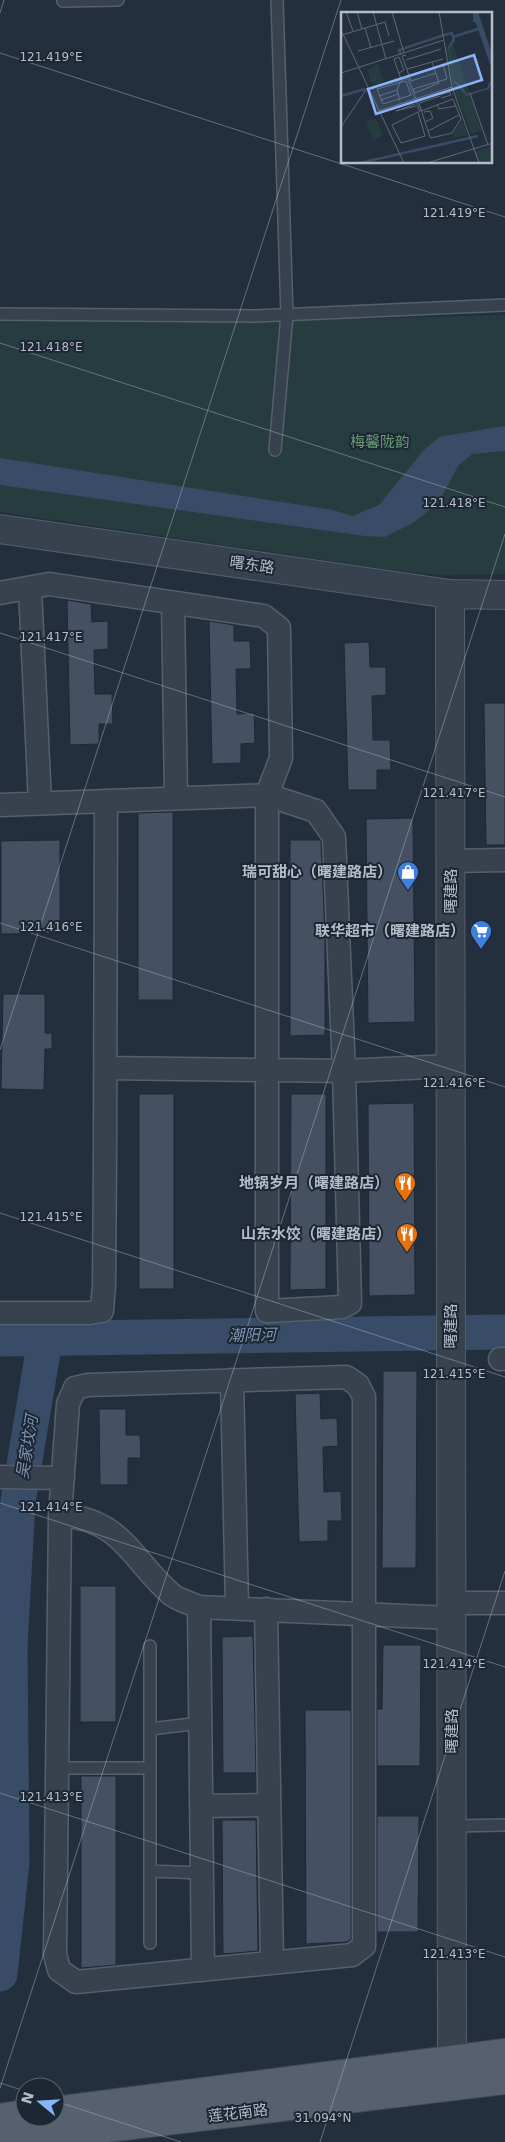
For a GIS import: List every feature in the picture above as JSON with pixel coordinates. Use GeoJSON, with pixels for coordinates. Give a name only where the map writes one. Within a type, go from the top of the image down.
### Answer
{"type":"FeatureCollection","features":[{"type":"Feature","properties":{"kind":"main road","name":"莲花南路"},"geometry":{"type":"LineString","coordinates":[[65,2109],[505,2053]]}},
{"type":"Feature","properties":{"kind":"main road","name":"莲花南路"},"geometry":{"type":"LineString","coordinates":[[0,2141],[452,2088],[505,2080]]}},
{"type":"Feature","properties":{"kind":"main road"},"geometry":{"type":"LineString","coordinates":[[0,2118],[15,2116]]}},
{"type":"Feature","properties":{"kind":"street","name":"曙东路"},"geometry":{"type":"LineString","coordinates":[[0,529],[450,594],[505,595]]}},
{"type":"Feature","properties":{"kind":"street"},"geometry":{"type":"LineString","coordinates":[[0,593],[49,584],[264,616],[279,628],[281,758],[268,795],[267,1311],[342,1307],[350,1303],[344,1071],[334,837],[316,811],[268,795],[0,805]]}},
{"type":"Feature","properties":{"kind":"street"},"geometry":{"type":"LineString","coordinates":[[30,588],[40,803]]}},
{"type":"Feature","properties":{"kind":"street","name":"曙建路"},"geometry":{"type":"LineString","coordinates":[[450,594],[452,2088]]}},
{"type":"Feature","properties":{"kind":"street"},"geometry":{"type":"LineString","coordinates":[[173,603],[176,798]]}},
{"type":"Feature","properties":{"kind":"street"},"geometry":{"type":"LineString","coordinates":[[0,1313],[89,1313],[102,1311],[104,1285],[106,1068],[106,801]]}},
{"type":"Feature","properties":{"kind":"street"},"geometry":{"type":"LineString","coordinates":[[451,861],[505,860]]}},
{"type":"Feature","properties":{"kind":"street"},"geometry":{"type":"LineString","coordinates":[[106,1068],[344,1071],[451,1066]]}},
{"type":"Feature","properties":{"kind":"street"},"geometry":{"type":"LineString","coordinates":[[346,1377],[358,1385],[364,1397],[364,1946],[352,1955],[76,1982],[59,1970],[55,1954],[60,1515],[63,1478],[68,1404],[75,1388],[88,1385],[346,1377]]}},
{"type":"Feature","properties":{"kind":"street"},"geometry":{"type":"LineString","coordinates":[[232,1380],[237,1608]]}},
{"type":"Feature","properties":{"kind":"street"},"geometry":{"type":"LineString","coordinates":[[2,1477],[63,1478]]}},
{"type":"Feature","properties":{"kind":"street"},"geometry":{"type":"LineString","coordinates":[[60,1515],[75,1516],[102,1526],[122,1540],[172,1595],[199,1606],[363,1614],[452,1610],[505,1603]]}},
{"type":"Feature","properties":{"kind":"street"},"geometry":{"type":"LineString","coordinates":[[199,1606],[203,1970]]}},
{"type":"Feature","properties":{"kind":"street"},"geometry":{"type":"LineString","coordinates":[[266,1610],[272,1963]]}},
{"type":"Feature","properties":{"kind":"street"},"geometry":{"type":"LineString","coordinates":[[201,1806],[269,1805]]}},
{"type":"Feature","properties":{"kind":"lane"},"geometry":{"type":"LineString","coordinates":[[63,1],[118,0]]}},
{"type":"Feature","properties":{"kind":"lane"},"geometry":{"type":"LineString","coordinates":[[275,450],[287,315],[276,0]]}},
{"type":"Feature","properties":{"kind":"lane"},"geometry":{"type":"LineString","coordinates":[[0,314],[287,315],[505,304]]}},
{"type":"Feature","properties":{"kind":"lane"},"geometry":{"type":"LineString","coordinates":[[150,1646],[150,1942]]}},
{"type":"Feature","properties":{"kind":"lane"},"geometry":{"type":"LineString","coordinates":[[150,1729],[200,1723]]}},
{"type":"Feature","properties":{"kind":"lane"},"geometry":{"type":"LineString","coordinates":[[57,1768],[150,1768]]}},
{"type":"Feature","properties":{"kind":"lane"},"geometry":{"type":"LineString","coordinates":[[452,1826],[505,1825]]}},
{"type":"Feature","properties":{"kind":"lane"},"geometry":{"type":"LineString","coordinates":[[150,1871],[202,1873]]}},
{"type":"Feature","properties":{"kind":"green space","name":"梅馨陇韵"},"geometry":{"type":"Polygon","coordinates":[[[505,315],[505,574],[442,575],[392,570],[0,512],[0,317],[305,320],[505,315]]]}},
{"type":"Feature","properties":{"kind":"water"},"geometry":{"type":"Polygon","coordinates":[[[505,426],[505,451],[472,454],[458,466],[439,502],[413,523],[385,537],[365,536],[0,485],[0,458],[333,510],[352,516],[379,505],[424,450],[439,437],[505,426]]]}},
{"type":"Feature","properties":{"kind":"building"},"geometry":{"type":"Polygon","coordinates":[[[67,600],[91,604],[92,622],[108,621],[108,649],[94,650],[95,694],[112,694],[113,724],[99,724],[99,744],[70,745],[67,600]]]}},
{"type":"Feature","properties":{"kind":"building"},"geometry":{"type":"Polygon","coordinates":[[[209,621],[234,625],[234,641],[250,641],[251,669],[236,669],[237,714],[254,713],[255,743],[241,744],[241,763],[212,764],[209,621]]]}},
{"type":"Feature","properties":{"kind":"building"},"geometry":{"type":"Polygon","coordinates":[[[369,642],[370,667],[386,667],[386,695],[372,696],[373,740],[390,740],[391,770],[377,770],[377,790],[348,790],[344,643],[369,642]]]}},
{"type":"Feature","properties":{"kind":"building"},"geometry":{"type":"Polygon","coordinates":[[[484,703],[505,703],[505,845],[486,845],[484,703]]]}},
{"type":"Feature","properties":{"kind":"building"},"geometry":{"type":"Polygon","coordinates":[[[173,812],[173,1000],[138,1000],[138,813],[173,812]]]}},
{"type":"Feature","properties":{"kind":"building"},"geometry":{"type":"Polygon","coordinates":[[[413,818],[415,1022],[368,1023],[366,819],[413,818]]]}},
{"type":"Feature","properties":{"kind":"building"},"geometry":{"type":"Polygon","coordinates":[[[60,840],[60,933],[1,934],[1,841],[60,840]]]}},
{"type":"Feature","properties":{"kind":"building"},"geometry":{"type":"Polygon","coordinates":[[[290,840],[321,841],[325,936],[325,1035],[290,1036],[290,840]]]}},
{"type":"Feature","properties":{"kind":"building"},"geometry":{"type":"Polygon","coordinates":[[[3,994],[45,994],[45,1033],[52,1033],[52,1049],[45,1049],[44,1090],[1,1089],[3,994]]]}},
{"type":"Feature","properties":{"kind":"building"},"geometry":{"type":"Polygon","coordinates":[[[139,1094],[174,1094],[174,1289],[139,1289],[139,1094]]]}},
{"type":"Feature","properties":{"kind":"building"},"geometry":{"type":"Polygon","coordinates":[[[291,1094],[326,1094],[326,1289],[290,1290],[291,1094]]]}},
{"type":"Feature","properties":{"kind":"building"},"geometry":{"type":"Polygon","coordinates":[[[414,1103],[415,1295],[369,1296],[368,1104],[414,1103]]]}},
{"type":"Feature","properties":{"kind":"building"},"geometry":{"type":"Polygon","coordinates":[[[383,1371],[417,1371],[416,1568],[382,1568],[383,1371]]]}},
{"type":"Feature","properties":{"kind":"building"},"geometry":{"type":"Polygon","coordinates":[[[320,1393],[321,1419],[337,1418],[338,1446],[323,1447],[324,1492],[341,1491],[342,1521],[328,1521],[328,1541],[299,1542],[295,1394],[320,1393]]]}},
{"type":"Feature","properties":{"kind":"building"},"geometry":{"type":"Polygon","coordinates":[[[99,1409],[126,1409],[126,1435],[140,1435],[141,1458],[128,1458],[128,1485],[100,1485],[99,1409]]]}},
{"type":"Feature","properties":{"kind":"building"},"geometry":{"type":"Polygon","coordinates":[[[80,1586],[116,1586],[116,1722],[80,1722],[80,1586]]]}},
{"type":"Feature","properties":{"kind":"building"},"geometry":{"type":"Polygon","coordinates":[[[253,1636],[256,1773],[223,1773],[222,1637],[253,1636]]]}},
{"type":"Feature","properties":{"kind":"building"},"geometry":{"type":"Polygon","coordinates":[[[383,1645],[421,1645],[420,1766],[377,1766],[377,1709],[382,1709],[383,1645]]]}},
{"type":"Feature","properties":{"kind":"building"},"geometry":{"type":"Polygon","coordinates":[[[305,1710],[351,1710],[351,1939],[347,1942],[306,1944],[305,1710]]]}},
{"type":"Feature","properties":{"kind":"building"},"geometry":{"type":"Polygon","coordinates":[[[81,1776],[116,1776],[116,1965],[81,1968],[81,1776]]]}},
{"type":"Feature","properties":{"kind":"building"},"geometry":{"type":"Polygon","coordinates":[[[377,1816],[419,1816],[418,1932],[377,1932],[377,1816]]]}},
{"type":"Feature","properties":{"kind":"building"},"geometry":{"type":"Polygon","coordinates":[[[222,1820],[256,1820],[258,1951],[223,1954],[222,1820]]]}},
{"type":"Feature","properties":{"kind":"waterway","name":"潮阳河"},"geometry":{"type":"LineString","coordinates":[[0,1339],[505,1332]]}},
{"type":"Feature","properties":{"kind":"waterway","name":"吴家坟河"},"geometry":{"type":"LineString","coordinates":[[0,1974],[12,1862],[10,1647],[18,1501],[45,1340]]}},
{"type":"Feature","properties":{"kind":"place","name":"瑞可甜心（曙建路店）"},"geometry":{"type":"Point","coordinates":[408,891]}},
{"type":"Feature","properties":{"kind":"place","name":"联华超市（曙建路店）"},"geometry":{"type":"Point","coordinates":[481,950]}},
{"type":"Feature","properties":{"kind":"place","name":"地锅岁月（曙建路店）"},"geometry":{"type":"Point","coordinates":[405,1202]}},
{"type":"Feature","properties":{"kind":"place","name":"山东水饺（曙建路店）"},"geometry":{"type":"Point","coordinates":[407,1253]}}]}
